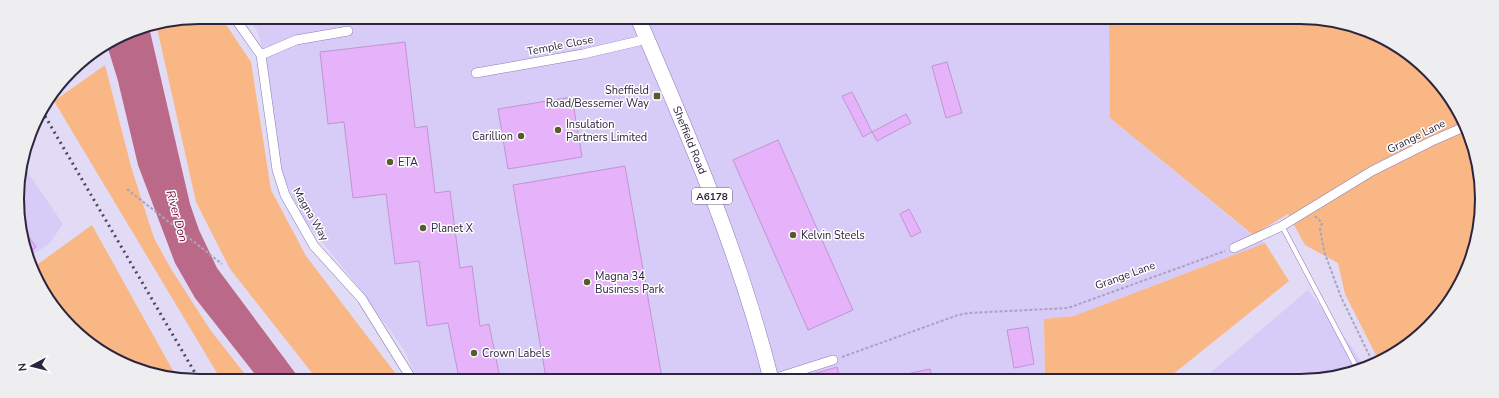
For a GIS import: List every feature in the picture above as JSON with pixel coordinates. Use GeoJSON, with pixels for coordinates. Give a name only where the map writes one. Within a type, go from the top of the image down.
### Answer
{"type":"FeatureCollection","features":[{"type":"Feature","properties":{"kind":"main road","name":"Sheffield Road"},"geometry":{"type":"LineString","coordinates":[[641,24],[696,152],[722,220],[759,332],[771,374]]}},
{"type":"Feature","properties":{"kind":"street","name":"Magna Way"},"geometry":{"type":"LineString","coordinates":[[239,24],[261,55],[277,170],[285,195],[314,246],[362,299],[409,374]]}},
{"type":"Feature","properties":{"kind":"street"},"geometry":{"type":"LineString","coordinates":[[261,55],[296,40],[348,31]]}},
{"type":"Feature","properties":{"kind":"street","name":"Temple Close"},"geometry":{"type":"LineString","coordinates":[[476,73],[583,54],[639,42],[647,38]]}},
{"type":"Feature","properties":{"kind":"street","name":"Grange Lane"},"geometry":{"type":"LineString","coordinates":[[1234,248],[1282,226],[1372,171],[1432,141],[1461,129]]}},
{"type":"Feature","properties":{"kind":"street"},"geometry":{"type":"LineString","coordinates":[[788,374],[833,360]]}},
{"type":"Feature","properties":{"kind":"lane"},"geometry":{"type":"LineString","coordinates":[[1282,226],[1355,365]]}},
{"type":"Feature","properties":{"kind":"path"},"geometry":{"type":"LineString","coordinates":[[127,189],[222,264]]}},
{"type":"Feature","properties":{"kind":"path"},"geometry":{"type":"LineString","coordinates":[[1309,209],[1322,223],[1320,230],[1325,254],[1341,297],[1371,359]]}},
{"type":"Feature","properties":{"kind":"path","name":"Grange Lane"},"geometry":{"type":"LineString","coordinates":[[833,360],[958,315],[969,313],[1068,308],[1234,248]]}},
{"type":"Feature","properties":{"kind":"shaded area"},"geometry":{"type":"Polygon","coordinates":[[[188,24],[226,24],[251,62],[271,190],[306,256],[396,374],[313,374],[230,269],[196,202],[157,29],[188,24]]]}},
{"type":"Feature","properties":{"kind":"shaded area"},"geometry":{"type":"Polygon","coordinates":[[[252,24],[1109,24],[1110,118],[1252,235],[1265,243],[1074,316],[1044,319],[1045,374],[415,374],[404,350],[357,285],[304,220],[282,174],[266,58],[257,31],[252,24]]]}},
{"type":"Feature","properties":{"kind":"shaded area"},"geometry":{"type":"Polygon","coordinates":[[[1109,24],[1311,24],[1334,27],[1367,37],[1397,53],[1424,75],[1446,102],[1462,132],[1474,176],[1475,210],[1472,233],[1462,266],[1446,296],[1424,323],[1407,338],[1388,351],[1377,356],[1345,294],[1338,263],[1305,245],[1288,214],[1253,235],[1110,118],[1109,24]]]}},
{"type":"Feature","properties":{"kind":"shaded area"},"geometry":{"type":"Polygon","coordinates":[[[105,65],[132,170],[154,238],[171,269],[211,331],[245,374],[218,374],[54,101],[105,65]]]}},
{"type":"Feature","properties":{"kind":"shaded area"},"geometry":{"type":"Polygon","coordinates":[[[26,170],[63,224],[50,243],[33,254],[27,233],[24,210],[26,170]]]}},
{"type":"Feature","properties":{"kind":"shaded area"},"geometry":{"type":"Polygon","coordinates":[[[92,225],[174,373],[132,361],[111,351],[92,338],[75,323],[60,306],[47,286],[37,265],[92,225]]]}},
{"type":"Feature","properties":{"kind":"shaded area"},"geometry":{"type":"Polygon","coordinates":[[[1265,243],[1289,281],[1173,374],[1045,374],[1044,319],[1074,316],[1265,243]]]}},
{"type":"Feature","properties":{"kind":"shaded area"},"geometry":{"type":"Polygon","coordinates":[[[1308,290],[1352,347],[1362,363],[1334,371],[1311,374],[1209,374],[1308,290]]]}},
{"type":"Feature","properties":{"kind":"water","name":"River Don"},"geometry":{"type":"Polygon","coordinates":[[[150,31],[190,204],[199,230],[217,268],[296,374],[255,374],[195,298],[175,263],[138,165],[118,81],[108,49],[132,37],[150,31]]]}},
{"type":"Feature","properties":{"kind":"building"},"geometry":{"type":"Polygon","coordinates":[[[405,42],[415,128],[427,126],[435,193],[450,191],[460,268],[472,266],[480,326],[489,324],[499,374],[458,374],[448,323],[427,326],[419,261],[395,264],[386,194],[353,198],[344,122],[328,124],[320,52],[405,42]]]}},
{"type":"Feature","properties":{"kind":"building"},"geometry":{"type":"Polygon","coordinates":[[[947,62],[962,113],[946,118],[932,66],[947,62]]]}},
{"type":"Feature","properties":{"kind":"building"},"geometry":{"type":"Polygon","coordinates":[[[852,92],[872,132],[863,137],[842,96],[852,92]]]}},
{"type":"Feature","properties":{"kind":"building"},"geometry":{"type":"Polygon","coordinates":[[[572,97],[582,157],[508,169],[498,109],[572,97]]]}},
{"type":"Feature","properties":{"kind":"building"},"geometry":{"type":"Polygon","coordinates":[[[906,114],[911,123],[877,141],[872,132],[906,114]]]}},
{"type":"Feature","properties":{"kind":"building","name":"Kelvin Steels"},"geometry":{"type":"Polygon","coordinates":[[[778,140],[853,310],[808,330],[733,160],[778,140]]]}},
{"type":"Feature","properties":{"kind":"building","name":"Magna 34 Business Park"},"geometry":{"type":"Polygon","coordinates":[[[625,166],[661,374],[545,374],[513,185],[625,166]]]}},
{"type":"Feature","properties":{"kind":"building"},"geometry":{"type":"Polygon","coordinates":[[[909,209],[921,232],[911,237],[900,214],[909,209]]]}},
{"type":"Feature","properties":{"kind":"building"},"geometry":{"type":"Polygon","coordinates":[[[28,235],[36,247],[32,250],[28,235]]]}},
{"type":"Feature","properties":{"kind":"building"},"geometry":{"type":"Polygon","coordinates":[[[1028,327],[1034,364],[1014,368],[1007,330],[1028,327]]]}},
{"type":"Feature","properties":{"kind":"building"},"geometry":{"type":"Polygon","coordinates":[[[837,367],[839,374],[813,374],[837,367]]]}},
{"type":"Feature","properties":{"kind":"building"},"geometry":{"type":"Polygon","coordinates":[[[930,369],[931,374],[907,374],[930,369]]]}},
{"type":"Feature","properties":{"kind":"railway"},"geometry":{"type":"LineString","coordinates":[[45,116],[196,374]]}},
{"type":"Feature","properties":{"kind":"place","name":"Sheffield Road/Bessemer Way"},"geometry":{"type":"Point","coordinates":[657,96]}},
{"type":"Feature","properties":{"kind":"place","name":"Insulation Partners Limited"},"geometry":{"type":"Point","coordinates":[558,130]}},
{"type":"Feature","properties":{"kind":"place","name":"Carillion"},"geometry":{"type":"Point","coordinates":[521,136]}},
{"type":"Feature","properties":{"kind":"place","name":"ETA"},"geometry":{"type":"Point","coordinates":[390,162]}},
{"type":"Feature","properties":{"kind":"place","name":"Planet X"},"geometry":{"type":"Point","coordinates":[423,228]}},
{"type":"Feature","properties":{"kind":"place","name":"Kelvin Steels"},"geometry":{"type":"Point","coordinates":[793,235]}},
{"type":"Feature","properties":{"kind":"place","name":"Magna 34 Business Park"},"geometry":{"type":"Point","coordinates":[587,282]}},
{"type":"Feature","properties":{"kind":"place","name":"Crown Labels"},"geometry":{"type":"Point","coordinates":[474,353]}}]}
